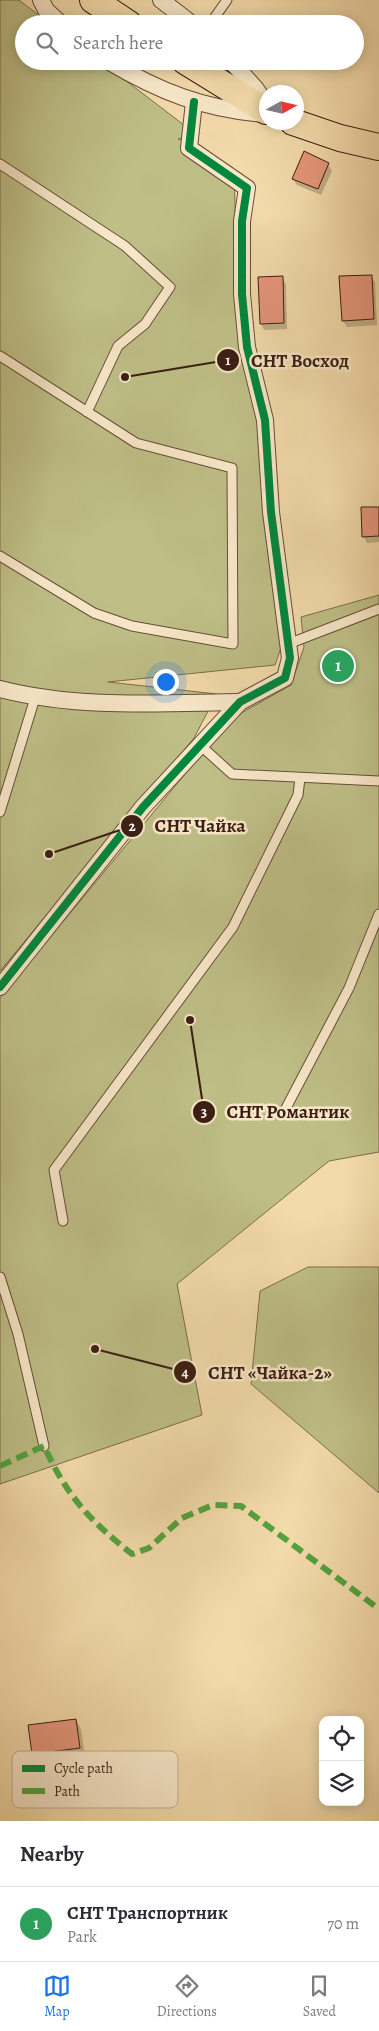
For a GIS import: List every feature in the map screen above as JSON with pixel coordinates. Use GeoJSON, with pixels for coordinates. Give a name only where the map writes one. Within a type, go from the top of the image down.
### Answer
{"type":"FeatureCollection","features":[{"type":"Feature","properties":{"kind":"main road"},"geometry":{"type":"LineString","coordinates":[[93,0],[116,15]]}},
{"type":"Feature","properties":{"kind":"main road"},"geometry":{"type":"LineString","coordinates":[[199,70],[259,108]]}},
{"type":"Feature","properties":{"kind":"main road"},"geometry":{"type":"LineString","coordinates":[[304,126],[340,138],[379,147]]}},
{"type":"Feature","properties":{"kind":"street"},"geometry":{"type":"LineString","coordinates":[[41,0],[51,15]]}},
{"type":"Feature","properties":{"kind":"street"},"geometry":{"type":"LineString","coordinates":[[161,0],[180,15]]}},
{"type":"Feature","properties":{"kind":"street"},"geometry":{"type":"LineString","coordinates":[[123,70],[141,81],[194,102],[228,111],[259,112]]}},
{"type":"Feature","properties":{"kind":"street"},"geometry":{"type":"LineString","coordinates":[[239,70],[259,94]]}},
{"type":"Feature","properties":{"kind":"street"},"geometry":{"type":"LineString","coordinates":[[0,987],[143,807],[240,702],[285,678],[290,658],[271,512],[265,420],[248,347],[242,294],[242,220],[247,188],[189,148],[194,102]]}},
{"type":"Feature","properties":{"kind":"street"},"geometry":{"type":"LineString","coordinates":[[0,688],[35,698],[142,703],[240,702]]}},
{"type":"Feature","properties":{"kind":"lane"},"geometry":{"type":"LineString","coordinates":[[216,15],[227,0]]}},
{"type":"Feature","properties":{"kind":"lane"},"geometry":{"type":"LineString","coordinates":[[0,164],[125,246],[170,287],[145,324],[118,346],[87,412]]}},
{"type":"Feature","properties":{"kind":"lane"},"geometry":{"type":"LineString","coordinates":[[0,356],[136,443],[232,468],[233,644],[132,626],[94,613],[0,556]]}},
{"type":"Feature","properties":{"kind":"lane"},"geometry":{"type":"LineString","coordinates":[[288,644],[379,609]]}},
{"type":"Feature","properties":{"kind":"lane"},"geometry":{"type":"LineString","coordinates":[[0,812],[35,698]]}},
{"type":"Feature","properties":{"kind":"lane"},"geometry":{"type":"LineString","coordinates":[[200,745],[232,774],[379,781]]}},
{"type":"Feature","properties":{"kind":"lane"},"geometry":{"type":"LineString","coordinates":[[63,1220],[54,1170],[233,927],[298,795],[300,778]]}},
{"type":"Feature","properties":{"kind":"lane"},"geometry":{"type":"LineString","coordinates":[[285,1110],[349,988],[379,914]]}},
{"type":"Feature","properties":{"kind":"lane"},"geometry":{"type":"LineString","coordinates":[[0,1277],[18,1334],[44,1446]]}},
{"type":"Feature","properties":{"kind":"green space"},"geometry":{"type":"Polygon","coordinates":[[[0,0],[19,0],[38,15],[15,15],[15,70],[112,70],[184,125],[184,138],[178,139],[194,146],[234,174],[239,321],[261,434],[282,645],[275,665],[108,682],[217,694],[194,738],[0,971],[0,0]]]}},
{"type":"Feature","properties":{"kind":"green space"},"geometry":{"type":"Polygon","coordinates":[[[379,595],[379,1152],[329,1161],[177,1284],[202,1415],[0,1484],[0,998],[214,739],[243,712],[291,685],[304,647],[301,617],[379,595]]]}},
{"type":"Feature","properties":{"kind":"green space"},"geometry":{"type":"Polygon","coordinates":[[[308,1267],[379,1267],[379,1493],[251,1384],[260,1291],[308,1267]]]}},
{"type":"Feature","properties":{"kind":"building"},"geometry":{"type":"Polygon","coordinates":[[[304,151],[329,163],[318,189],[292,179],[304,151]]]}},
{"type":"Feature","properties":{"kind":"building"},"geometry":{"type":"Polygon","coordinates":[[[372,275],[374,319],[342,321],[339,276],[372,275]]]}},
{"type":"Feature","properties":{"kind":"building"},"geometry":{"type":"Polygon","coordinates":[[[283,276],[284,323],[260,324],[258,277],[283,276]]]}},
{"type":"Feature","properties":{"kind":"building"},"geometry":{"type":"Polygon","coordinates":[[[361,507],[379,507],[379,536],[362,537],[361,507]]]}},
{"type":"Feature","properties":{"kind":"building"},"geometry":{"type":"Polygon","coordinates":[[[76,1719],[80,1748],[56,1751],[32,1751],[28,1725],[76,1719]]]}},
{"type":"Feature","properties":{"kind":"marked path"},"geometry":{"type":"LineString","coordinates":[[0,1466],[44,1446],[61,1479],[80,1506],[103,1530],[132,1554],[149,1548],[182,1518],[213,1505],[241,1506],[379,1609]]}},
{"type":"Feature","properties":{"kind":"cycle path"},"geometry":{"type":"LineString","coordinates":[[0,987],[143,807],[240,702],[285,678],[290,658],[271,512],[265,420],[247,347],[242,294],[242,221],[247,188],[189,148],[194,102]]}},
{"type":"Feature","properties":{"kind":"place","name":"СНТ Восход"},"geometry":{"type":"Point","coordinates":[125,377]}},
{"type":"Feature","properties":{"kind":"place","name":"СНТ Транспортник"},"geometry":{"type":"Point","coordinates":[338,666]}},
{"type":"Feature","properties":{"kind":"place","name":"СНТ Чайка"},"geometry":{"type":"Point","coordinates":[49,854]}},
{"type":"Feature","properties":{"kind":"place","name":"СНТ Романтик"},"geometry":{"type":"Point","coordinates":[190,1020]}},
{"type":"Feature","properties":{"kind":"place","name":"СНТ «Чайка-2»"},"geometry":{"type":"Point","coordinates":[95,1349]}}]}
